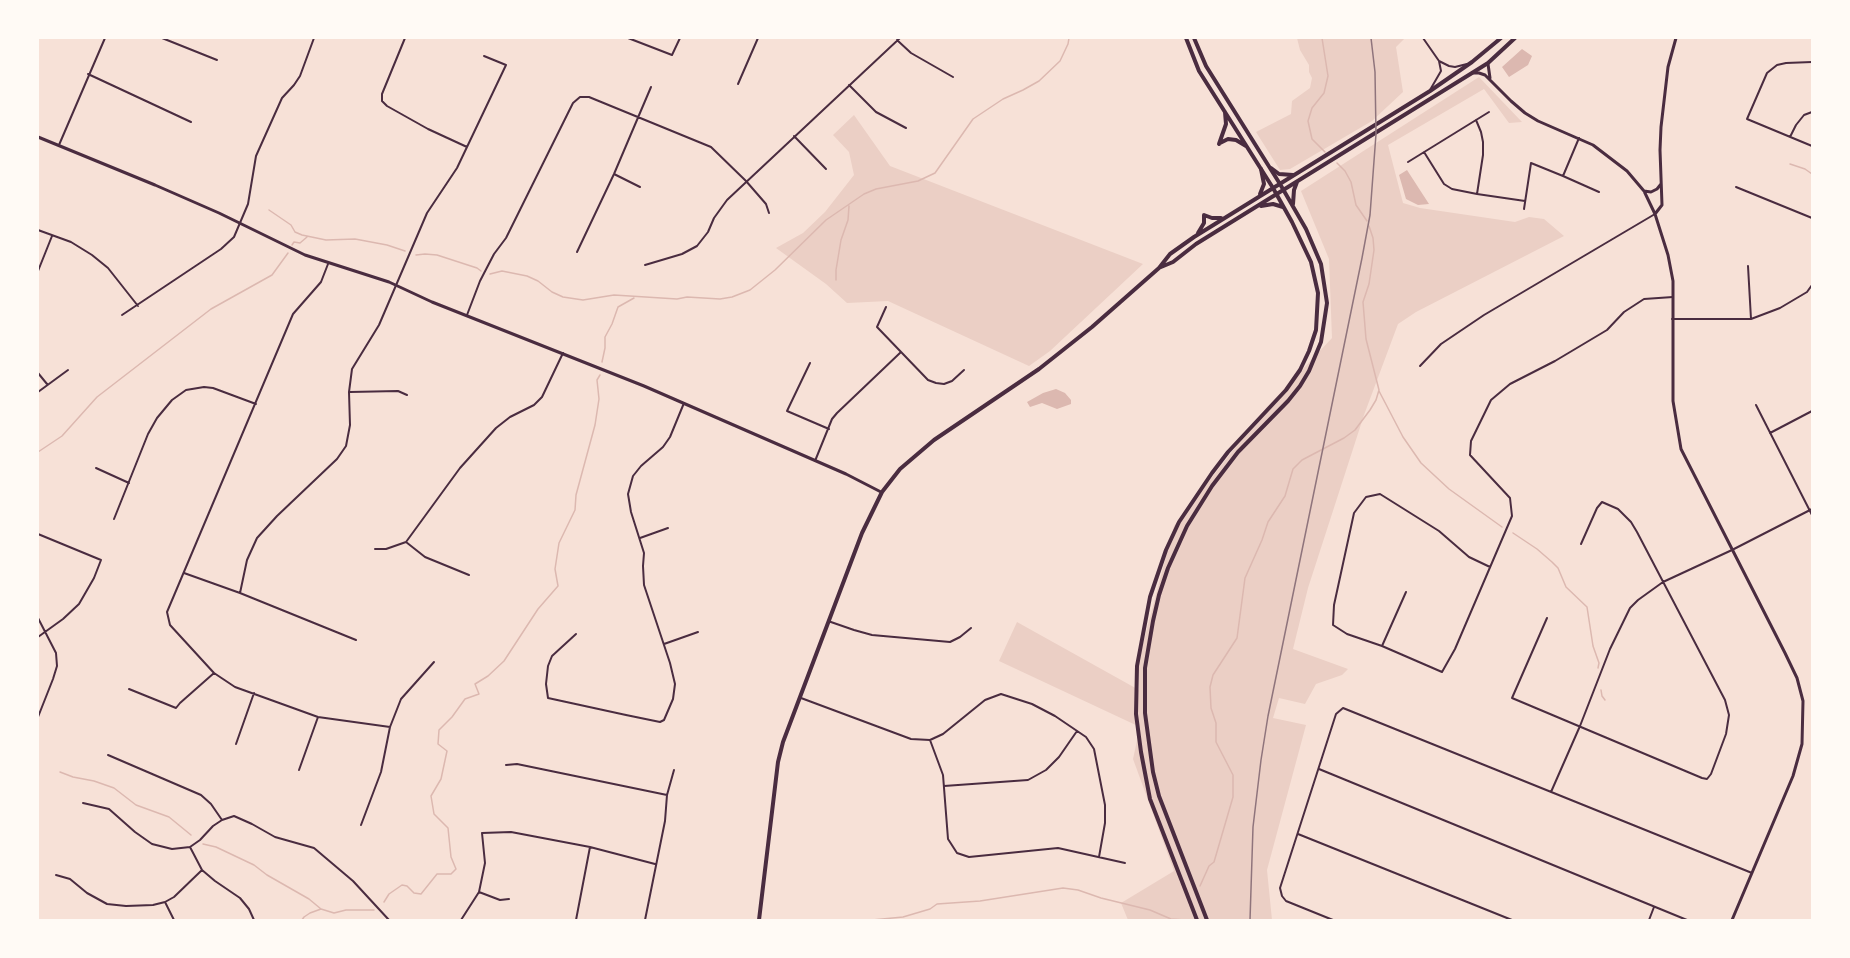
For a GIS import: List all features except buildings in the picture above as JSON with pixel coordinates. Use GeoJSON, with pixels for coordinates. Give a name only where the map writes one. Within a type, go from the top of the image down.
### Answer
{"type":"FeatureCollection","features":[{"type":"Feature","properties":{"kind":"main road"},"geometry":{"type":"LineString","coordinates":[[1186,38],[1199,72],[1285,208],[1311,262],[1318,293],[1316,330],[1300,370],[1286,390],[1212,473],[1179,522],[1166,550],[1149,601],[1137,666],[1136,714],[1141,752],[1150,799],[1197,921]]}},
{"type":"Feature","properties":{"kind":"main road"},"geometry":{"type":"LineString","coordinates":[[1194,38],[1206,66],[1294,208],[1318,256],[1326,288],[1326,311],[1321,342],[1309,371],[1288,401],[1238,452],[1212,486],[1187,526],[1168,568],[1153,621],[1146,669],[1145,713],[1153,771],[1159,796],[1207,921]]}},
{"type":"Feature","properties":{"kind":"main road"},"geometry":{"type":"LineString","coordinates":[[759,921],[778,762],[783,742],[862,533],[882,492],[900,469],[920,450],[1039,369],[1092,327],[1159,268],[1170,254],[1259,196],[1430,91],[1472,62],[1501,38]]}},
{"type":"Feature","properties":{"kind":"main road"},"geometry":{"type":"LineString","coordinates":[[1159,268],[1173,262],[1196,244],[1472,74],[1488,63],[1515,38]]}},
{"type":"Feature","properties":{"kind":"main road"},"geometry":{"type":"LineString","coordinates":[[1224,110],[1226,124],[1219,144],[1228,139],[1236,140],[1248,148]]}},
{"type":"Feature","properties":{"kind":"main road"},"geometry":{"type":"LineString","coordinates":[[1271,168],[1279,174],[1294,175]]}},
{"type":"Feature","properties":{"kind":"main road"},"geometry":{"type":"LineString","coordinates":[[1259,196],[1264,184],[1262,169]]}},
{"type":"Feature","properties":{"kind":"main road"},"geometry":{"type":"LineString","coordinates":[[1294,208],[1293,195],[1297,182]]}},
{"type":"Feature","properties":{"kind":"main road"},"geometry":{"type":"LineString","coordinates":[[1257,207],[1273,204],[1285,208]]}},
{"type":"Feature","properties":{"kind":"main road"},"geometry":{"type":"LineString","coordinates":[[1194,237],[1204,223],[1204,215],[1219,219],[1225,218]]}},
{"type":"Feature","properties":{"kind":"main road"},"geometry":{"type":"LineString","coordinates":[[1318,311],[1326,311]]}},
{"type":"Feature","properties":{"kind":"main road"},"geometry":{"type":"LineString","coordinates":[[1257,421],[1263,426]]}},
{"type":"Feature","properties":{"kind":"main road"},"geometry":{"type":"LineString","coordinates":[[1179,522],[1187,526]]}},
{"type":"Feature","properties":{"kind":"street"},"geometry":{"type":"LineString","coordinates":[[59,146],[105,38]]}},
{"type":"Feature","properties":{"kind":"street"},"geometry":{"type":"LineString","coordinates":[[162,38],[217,60]]}},
{"type":"Feature","properties":{"kind":"street"},"geometry":{"type":"LineString","coordinates":[[122,315],[229,244],[248,204],[256,156],[282,98],[300,76],[314,38]]}},
{"type":"Feature","properties":{"kind":"street"},"geometry":{"type":"LineString","coordinates":[[405,38],[382,94],[382,101],[428,129],[467,147]]}},
{"type":"Feature","properties":{"kind":"street"},"geometry":{"type":"LineString","coordinates":[[628,38],[672,55],[680,38]]}},
{"type":"Feature","properties":{"kind":"street"},"geometry":{"type":"LineString","coordinates":[[738,84],[758,38]]}},
{"type":"Feature","properties":{"kind":"street"},"geometry":{"type":"LineString","coordinates":[[1423,38],[1439,61],[1445,65],[1455,67],[1472,62]]}},
{"type":"Feature","properties":{"kind":"street"},"geometry":{"type":"LineString","coordinates":[[1420,366],[1442,344],[1484,315],[1655,214],[1662,205],[1661,127],[1668,67],[1676,38]]}},
{"type":"Feature","properties":{"kind":"street"},"geometry":{"type":"LineString","coordinates":[[645,265],[682,254],[697,246],[708,232],[720,209],[746,181],[898,39],[911,53],[953,77]]}},
{"type":"Feature","properties":{"kind":"street"},"geometry":{"type":"LineString","coordinates":[[240,593],[247,560],[257,538],[337,459],[346,446],[350,425],[349,393],[352,369],[373,337],[427,213],[457,168],[506,65],[484,56]]}},
{"type":"Feature","properties":{"kind":"street"},"geometry":{"type":"LineString","coordinates":[[1430,91],[1438,79],[1439,61]]}},
{"type":"Feature","properties":{"kind":"street"},"geometry":{"type":"LineString","coordinates":[[1812,62],[1776,65],[1767,73],[1747,119],[1812,146]]}},
{"type":"Feature","properties":{"kind":"street"},"geometry":{"type":"LineString","coordinates":[[1488,63],[1491,79]]}},
{"type":"Feature","properties":{"kind":"street"},"geometry":{"type":"LineString","coordinates":[[1472,74],[1479,73],[1491,79],[1511,101],[1538,121],[1593,144],[1627,171],[1644,192],[1655,214],[1668,255],[1673,281],[1673,401],[1681,449],[1797,678],[1803,701],[1803,728],[1793,776],[1732,921]]}},
{"type":"Feature","properties":{"kind":"street"},"geometry":{"type":"LineString","coordinates":[[88,75],[192,122]]}},
{"type":"Feature","properties":{"kind":"street"},"geometry":{"type":"LineString","coordinates":[[849,85],[876,111],[906,128]]}},
{"type":"Feature","properties":{"kind":"street"},"geometry":{"type":"LineString","coordinates":[[577,252],[614,174],[651,87]]}},
{"type":"Feature","properties":{"kind":"street"},"geometry":{"type":"LineString","coordinates":[[466,315],[494,254],[506,238],[573,103],[580,97],[589,97],[711,147],[766,204],[768,213]]}},
{"type":"Feature","properties":{"kind":"street"},"geometry":{"type":"LineString","coordinates":[[1408,162],[1489,112]]}},
{"type":"Feature","properties":{"kind":"street"},"geometry":{"type":"LineString","coordinates":[[1791,137],[1796,124],[1804,115],[1812,112]]}},
{"type":"Feature","properties":{"kind":"street"},"geometry":{"type":"LineString","coordinates":[[1476,120],[1483,142],[1478,194]]}},
{"type":"Feature","properties":{"kind":"street"},"geometry":{"type":"LineString","coordinates":[[794,136],[826,169]]}},
{"type":"Feature","properties":{"kind":"street"},"geometry":{"type":"LineString","coordinates":[[38,137],[155,185],[298,253],[397,286],[563,353],[684,403],[882,492]]}},
{"type":"Feature","properties":{"kind":"street"},"geometry":{"type":"LineString","coordinates":[[1563,176],[1579,138]]}},
{"type":"Feature","properties":{"kind":"street"},"geometry":{"type":"LineString","coordinates":[[1424,152],[1444,184],[1452,189],[1525,201]]}},
{"type":"Feature","properties":{"kind":"street"},"geometry":{"type":"LineString","coordinates":[[1524,209],[1531,163],[1599,192]]}},
{"type":"Feature","properties":{"kind":"street"},"geometry":{"type":"LineString","coordinates":[[614,174],[640,187]]}},
{"type":"Feature","properties":{"kind":"street"},"geometry":{"type":"LineString","coordinates":[[1644,192],[1658,189],[1662,182]]}},
{"type":"Feature","properties":{"kind":"street"},"geometry":{"type":"LineString","coordinates":[[1736,187],[1812,218]]}},
{"type":"Feature","properties":{"kind":"street"},"geometry":{"type":"LineString","coordinates":[[38,230],[71,242],[92,255],[108,268],[138,306]]}},
{"type":"Feature","properties":{"kind":"street"},"geometry":{"type":"LineString","coordinates":[[38,271],[52,236]]}},
{"type":"Feature","properties":{"kind":"street"},"geometry":{"type":"LineString","coordinates":[[328,264],[321,282],[293,314],[167,612],[170,625],[214,673],[234,687],[318,717],[390,727]]}},
{"type":"Feature","properties":{"kind":"street"},"geometry":{"type":"LineString","coordinates":[[1748,266],[1751,319]]}},
{"type":"Feature","properties":{"kind":"street"},"geometry":{"type":"LineString","coordinates":[[1672,319],[1751,319],[1780,308],[1807,292],[1812,285]]}},
{"type":"Feature","properties":{"kind":"street"},"geometry":{"type":"LineString","coordinates":[[1490,567],[1469,557],[1438,531],[1380,494],[1366,497],[1354,513],[1334,605],[1333,625],[1347,634],[1382,646],[1442,672],[1455,649],[1512,516],[1510,498],[1470,455],[1471,441],[1491,400],[1510,384],[1607,330],[1624,312],[1644,299],[1673,297]]}},
{"type":"Feature","properties":{"kind":"street"},"geometry":{"type":"LineString","coordinates":[[886,307],[877,327],[928,380],[936,384],[944,384],[952,381],[964,370]]}},
{"type":"Feature","properties":{"kind":"street"},"geometry":{"type":"LineString","coordinates":[[815,461],[837,412],[901,352]]}},
{"type":"Feature","properties":{"kind":"street"},"geometry":{"type":"LineString","coordinates":[[375,549],[386,549],[406,542],[460,468],[496,428],[543,397],[563,353]]}},
{"type":"Feature","properties":{"kind":"street"},"geometry":{"type":"LineString","coordinates":[[810,363],[787,411],[829,429]]}},
{"type":"Feature","properties":{"kind":"street"},"geometry":{"type":"LineString","coordinates":[[38,392],[68,370]]}},
{"type":"Feature","properties":{"kind":"street"},"geometry":{"type":"LineString","coordinates":[[38,373],[48,385]]}},
{"type":"Feature","properties":{"kind":"street"},"geometry":{"type":"LineString","coordinates":[[114,519],[148,434],[166,406],[179,395],[194,388],[213,388],[256,404]]}},
{"type":"Feature","properties":{"kind":"street"},"geometry":{"type":"LineString","coordinates":[[349,393],[398,391],[406,395]]}},
{"type":"Feature","properties":{"kind":"street"},"geometry":{"type":"LineString","coordinates":[[576,634],[552,656],[548,666],[546,684],[548,698],[660,722],[664,720],[673,699],[675,684],[644,585],[644,553],[631,512],[628,494],[633,476],[640,466],[667,442],[678,422],[684,403]]}},
{"type":"Feature","properties":{"kind":"street"},"geometry":{"type":"LineString","coordinates":[[1756,405],[1811,509],[1812,515]]}},
{"type":"Feature","properties":{"kind":"street"},"geometry":{"type":"LineString","coordinates":[[1770,433],[1812,411]]}},
{"type":"Feature","properties":{"kind":"street"},"geometry":{"type":"LineString","coordinates":[[96,468],[129,483]]}},
{"type":"Feature","properties":{"kind":"street"},"geometry":{"type":"LineString","coordinates":[[1547,618],[1512,698],[1707,779],[1726,734],[1729,715],[1725,700],[1631,522],[1609,504],[1602,502],[1581,544]]}},
{"type":"Feature","properties":{"kind":"street"},"geometry":{"type":"LineString","coordinates":[[1551,792],[1610,649],[1630,608],[1663,582],[1732,550],[1811,509]]}},
{"type":"Feature","properties":{"kind":"street"},"geometry":{"type":"LineString","coordinates":[[640,538],[668,528]]}},
{"type":"Feature","properties":{"kind":"street"},"geometry":{"type":"LineString","coordinates":[[38,534],[101,560],[79,604],[38,637]]}},
{"type":"Feature","properties":{"kind":"street"},"geometry":{"type":"LineString","coordinates":[[406,542],[425,557],[469,575]]}},
{"type":"Feature","properties":{"kind":"street"},"geometry":{"type":"LineString","coordinates":[[184,573],[356,640]]}},
{"type":"Feature","properties":{"kind":"street"},"geometry":{"type":"LineString","coordinates":[[1382,646],[1406,592]]}},
{"type":"Feature","properties":{"kind":"street"},"geometry":{"type":"LineString","coordinates":[[38,618],[56,653],[57,666],[38,717]]}},
{"type":"Feature","properties":{"kind":"street"},"geometry":{"type":"LineString","coordinates":[[828,621],[872,634],[950,642],[971,628]]}},
{"type":"Feature","properties":{"kind":"street"},"geometry":{"type":"LineString","coordinates":[[664,644],[698,632]]}},
{"type":"Feature","properties":{"kind":"street"},"geometry":{"type":"LineString","coordinates":[[361,825],[381,772],[390,727],[401,699],[434,662]]}},
{"type":"Feature","properties":{"kind":"street"},"geometry":{"type":"LineString","coordinates":[[129,689],[176,708],[214,673]]}},
{"type":"Feature","properties":{"kind":"street"},"geometry":{"type":"LineString","coordinates":[[236,744],[254,693]]}},
{"type":"Feature","properties":{"kind":"street"},"geometry":{"type":"LineString","coordinates":[[799,697],[911,739],[930,740],[943,734],[985,700],[1001,694],[1032,704],[1055,716],[1086,737],[1094,749],[1105,805],[1106,823],[1100,857]]}},
{"type":"Feature","properties":{"kind":"street"},"geometry":{"type":"LineString","coordinates":[[1333,921],[1286,901],[1280,888],[1336,714],[1344,708],[1752,873]]}},
{"type":"Feature","properties":{"kind":"street"},"geometry":{"type":"LineString","coordinates":[[299,770],[318,717]]}},
{"type":"Feature","properties":{"kind":"street"},"geometry":{"type":"LineString","coordinates":[[944,786],[1029,780],[1046,770],[1059,757],[1077,731]]}},
{"type":"Feature","properties":{"kind":"street"},"geometry":{"type":"LineString","coordinates":[[930,740],[943,776],[948,839],[957,852],[969,857],[1058,848],[1125,862]]}},
{"type":"Feature","properties":{"kind":"street"},"geometry":{"type":"LineString","coordinates":[[108,755],[201,795],[211,804],[222,820]]}},
{"type":"Feature","properties":{"kind":"street"},"geometry":{"type":"LineString","coordinates":[[506,765],[517,764],[667,795]]}},
{"type":"Feature","properties":{"kind":"street"},"geometry":{"type":"LineString","coordinates":[[1319,768],[1687,921]]}},
{"type":"Feature","properties":{"kind":"street"},"geometry":{"type":"LineString","coordinates":[[645,921],[665,821],[667,795],[674,770]]}},
{"type":"Feature","properties":{"kind":"street"},"geometry":{"type":"LineString","coordinates":[[83,802],[109,809],[152,844],[172,849],[190,848],[213,826],[234,816],[275,837],[314,848],[353,881],[389,921]]}},
{"type":"Feature","properties":{"kind":"street"},"geometry":{"type":"LineString","coordinates":[[461,921],[479,892],[485,862],[482,833],[511,832],[590,847],[656,864]]}},
{"type":"Feature","properties":{"kind":"street"},"geometry":{"type":"LineString","coordinates":[[1298,834],[1512,921]]}},
{"type":"Feature","properties":{"kind":"street"},"geometry":{"type":"LineString","coordinates":[[576,921],[590,847]]}},
{"type":"Feature","properties":{"kind":"street"},"geometry":{"type":"LineString","coordinates":[[190,848],[202,870],[240,898],[249,909],[254,921]]}},
{"type":"Feature","properties":{"kind":"street"},"geometry":{"type":"LineString","coordinates":[[56,875],[70,879],[87,893],[107,904],[126,906],[165,902],[174,897],[202,870]]}},
{"type":"Feature","properties":{"kind":"street"},"geometry":{"type":"LineString","coordinates":[[479,892],[500,900],[509,899]]}},
{"type":"Feature","properties":{"kind":"street"},"geometry":{"type":"LineString","coordinates":[[165,902],[174,921]]}},
{"type":"Feature","properties":{"kind":"street"},"geometry":{"type":"LineString","coordinates":[[1649,921],[1654,908]]}},
{"type":"Feature","properties":{"kind":"shaded area"},"geometry":{"type":"Polygon","coordinates":[[[1297,38],[1405,38],[1396,47],[1403,92],[1372,121],[1290,169],[1280,170],[1256,132],[1291,114],[1292,101],[1310,88],[1312,78],[1309,65],[1300,50],[1297,38]]]}},
{"type":"Feature","properties":{"kind":"shaded area"},"geometry":{"type":"Polygon","coordinates":[[[1522,49],[1532,56],[1528,65],[1509,77],[1502,67],[1522,49]]]}},
{"type":"Feature","properties":{"kind":"shaded area"},"geometry":{"type":"Polygon","coordinates":[[[1479,77],[1522,122],[1509,123],[1484,89],[1388,145],[1403,203],[1420,208],[1515,222],[1529,217],[1544,219],[1564,236],[1416,312],[1398,324],[1364,415],[1308,588],[1293,649],[1348,669],[1342,675],[1316,684],[1305,704],[1279,698],[1273,718],[1306,725],[1267,870],[1272,920],[1128,920],[1121,903],[1174,871],[1133,759],[1140,727],[999,661],[1017,622],[1139,690],[1139,659],[1174,526],[1266,408],[1332,338],[1329,259],[1301,191],[1479,77]]]}},
{"type":"Feature","properties":{"kind":"shaded area"},"geometry":{"type":"Polygon","coordinates":[[[854,115],[890,166],[1143,264],[1050,351],[1029,366],[888,301],[847,303],[826,284],[776,248],[803,233],[825,212],[854,175],[849,152],[833,135],[854,115]]]}},
{"type":"Feature","properties":{"kind":"shaded area"},"geometry":{"type":"Polygon","coordinates":[[[1407,170],[1429,204],[1418,205],[1406,199],[1399,175],[1407,170]]]}},
{"type":"Feature","properties":{"kind":"shaded area"},"geometry":{"type":"Polygon","coordinates":[[[1056,389],[1065,393],[1071,400],[1071,404],[1057,409],[1042,403],[1030,407],[1027,402],[1043,393],[1056,389]]]}},
{"type":"Feature","properties":{"kind":"waterway"},"geometry":{"type":"LineString","coordinates":[[490,274],[502,271],[527,276],[563,297],[583,300],[614,295],[720,299],[750,290],[775,270],[826,220],[864,194],[876,189],[918,181],[935,173],[973,119],[1003,99],[1039,81],[1060,61],[1069,38]]}},
{"type":"Feature","properties":{"kind":"waterway"},"geometry":{"type":"LineString","coordinates":[[1322,38],[1328,76],[1324,93],[1312,108],[1308,121],[1312,139],[1325,152]]}},
{"type":"Feature","properties":{"kind":"waterway"},"geometry":{"type":"LineString","coordinates":[[1337,163],[1351,182],[1356,205],[1367,221]]}},
{"type":"Feature","properties":{"kind":"waterway"},"geometry":{"type":"LineString","coordinates":[[1790,164],[1812,174]]}},
{"type":"Feature","properties":{"kind":"waterway"},"geometry":{"type":"LineString","coordinates":[[836,280],[841,240],[848,220],[849,206]]}},
{"type":"Feature","properties":{"kind":"waterway"},"geometry":{"type":"LineString","coordinates":[[269,210],[291,225],[295,232],[302,235],[326,240],[355,239],[405,251]]}},
{"type":"Feature","properties":{"kind":"waterway"},"geometry":{"type":"LineString","coordinates":[[1200,886],[1209,866],[1214,862],[1233,797],[1233,775],[1216,742],[1216,723],[1211,708],[1210,687],[1213,675],[1237,638],[1245,578],[1268,522],[1285,496],[1293,469],[1302,460],[1355,430],[1370,410],[1379,390],[1366,339],[1363,302],[1369,284],[1374,250],[1369,226]]}},
{"type":"Feature","properties":{"kind":"waterway"},"geometry":{"type":"LineString","coordinates":[[292,245],[294,242],[300,243],[307,237]]}},
{"type":"Feature","properties":{"kind":"waterway"},"geometry":{"type":"LineString","coordinates":[[38,452],[62,436],[97,397],[211,309],[272,275],[288,253]]}},
{"type":"Feature","properties":{"kind":"waterway"},"geometry":{"type":"LineString","coordinates":[[416,255],[437,255],[481,271]]}},
{"type":"Feature","properties":{"kind":"waterway"},"geometry":{"type":"LineString","coordinates":[[602,362],[605,337],[618,307],[634,298]]}},
{"type":"Feature","properties":{"kind":"waterway"},"geometry":{"type":"LineString","coordinates":[[384,902],[389,894],[402,885],[407,886],[414,893],[421,894],[437,874],[451,874],[456,869],[451,857],[448,828],[434,814],[431,796],[441,779],[447,751],[438,744],[439,730],[465,699],[479,694],[475,684],[488,676],[504,661],[538,609],[558,586],[555,569],[559,543],[575,510],[576,495],[595,425],[599,399],[597,380],[600,375]]}},
{"type":"Feature","properties":{"kind":"waterway"},"geometry":{"type":"LineString","coordinates":[[1379,391],[1403,437],[1421,463],[1449,489],[1502,527]]}},
{"type":"Feature","properties":{"kind":"waterway"},"geometry":{"type":"LineString","coordinates":[[1513,533],[1552,562],[1558,568],[1566,587],[1587,607],[1593,646],[1599,663],[1598,668]]}},
{"type":"Feature","properties":{"kind":"waterway"},"geometry":{"type":"LineString","coordinates":[[1601,690],[1605,700]]}},
{"type":"Feature","properties":{"kind":"waterway"},"geometry":{"type":"LineString","coordinates":[[60,772],[114,788],[136,805],[169,817],[191,835]]}},
{"type":"Feature","properties":{"kind":"waterway"},"geometry":{"type":"LineString","coordinates":[[203,844],[216,847],[254,865],[321,909]]}},
{"type":"Feature","properties":{"kind":"waterway"},"geometry":{"type":"LineString","coordinates":[[872,920],[903,917],[930,909],[937,904],[980,901],[1063,888],[1150,910],[1171,919],[1185,920]]}},
{"type":"Feature","properties":{"kind":"waterway"},"geometry":{"type":"LineString","coordinates":[[302,920],[310,913],[321,909],[334,913],[346,910],[374,910]]}},
{"type":"Feature","properties":{"kind":"railway"},"geometry":{"type":"LineString","coordinates":[[1250,920],[1253,827],[1268,716],[1370,215],[1376,134],[1375,72],[1371,38]]}}]}
